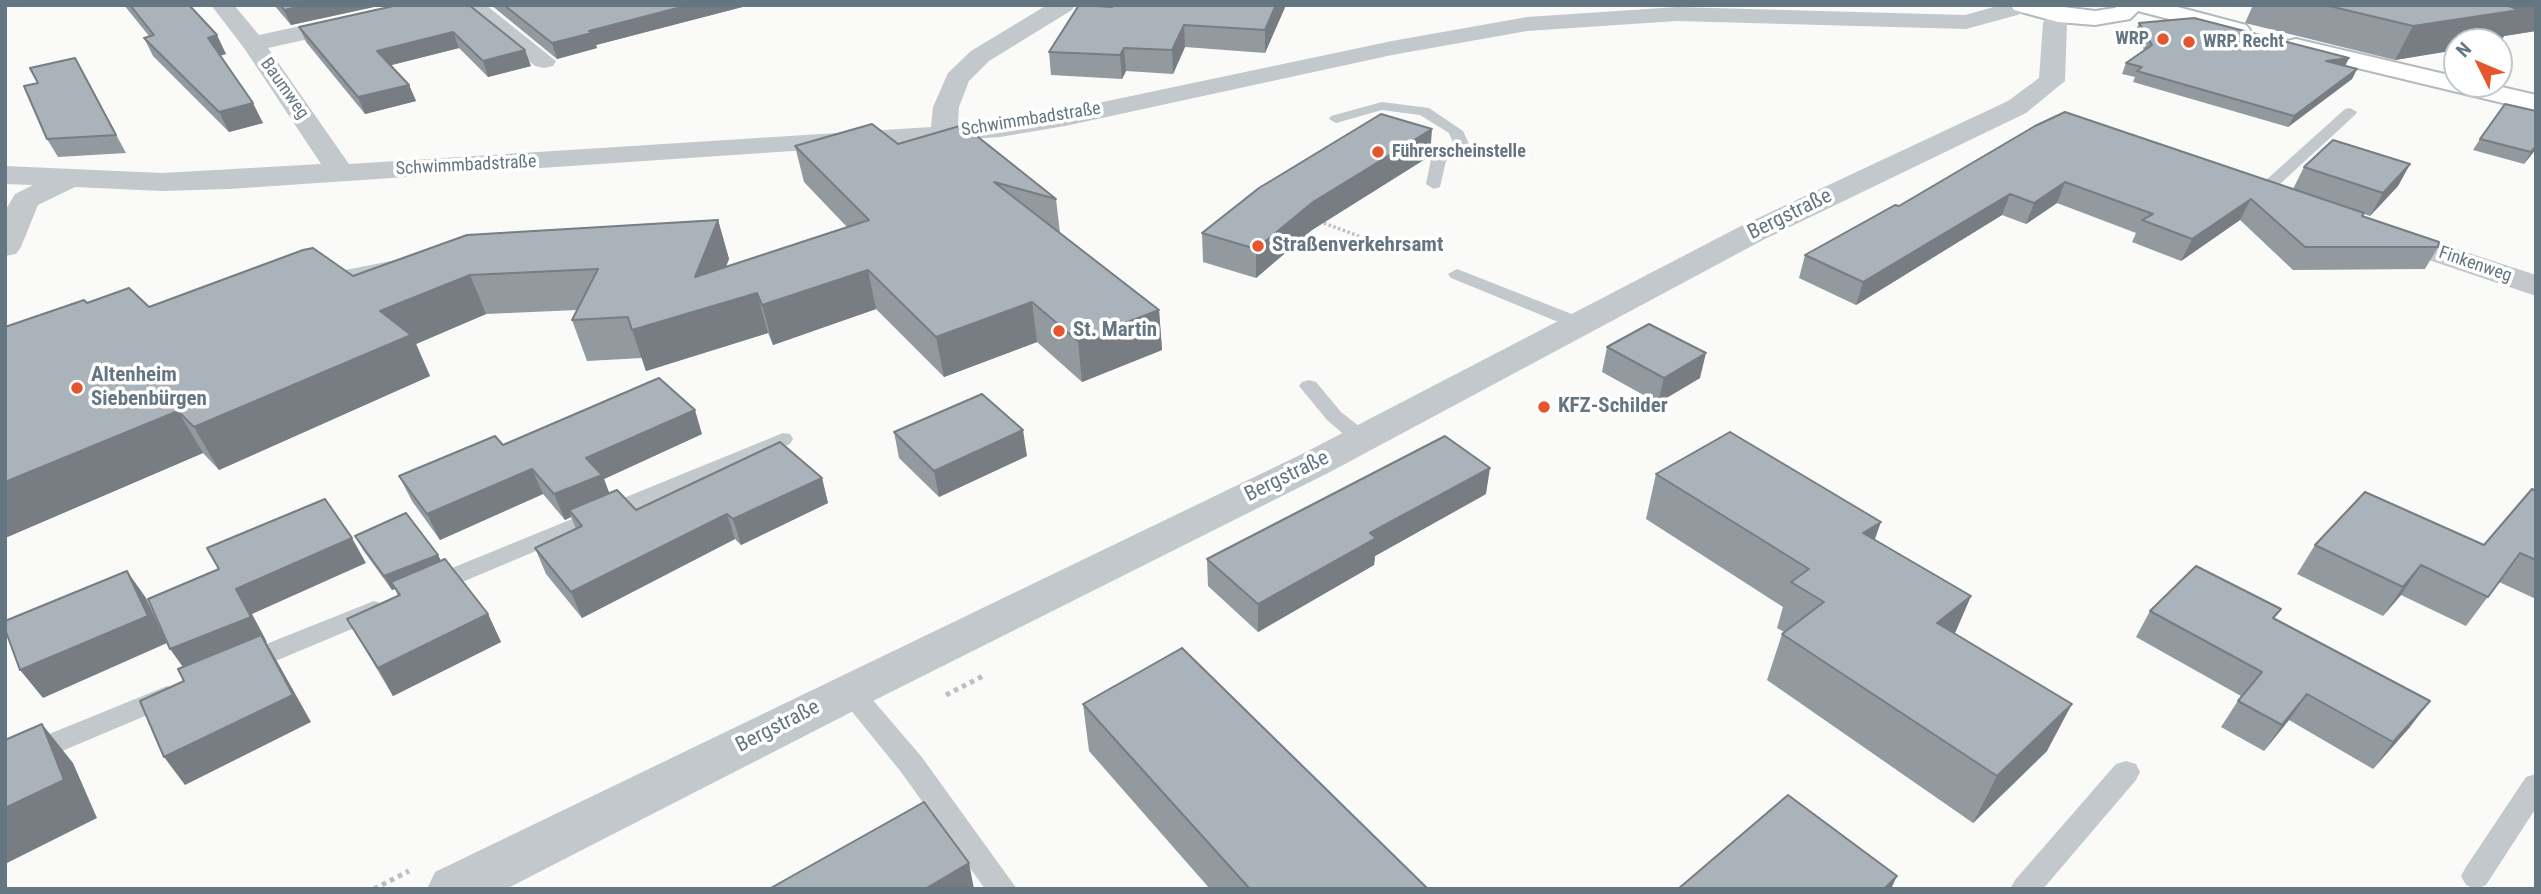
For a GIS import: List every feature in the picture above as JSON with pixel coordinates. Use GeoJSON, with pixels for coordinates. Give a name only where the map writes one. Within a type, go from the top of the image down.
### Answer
{"type":"FeatureCollection","features":[{"type":"Feature","properties":{"kind":"main road"},"geometry":{"type":"LineString","coordinates":[[2034,24],[2095,18],[2131,8],[2536,103]]}},
{"type":"Feature","properties":{"kind":"street","name":"Baumweg"},"geometry":{"type":"LineString","coordinates":[[222,5],[253,44],[336,165],[328,174]]}},
{"type":"Feature","properties":{"kind":"street"},"geometry":{"type":"LineString","coordinates":[[253,44],[429,5]]}},
{"type":"Feature","properties":{"kind":"street"},"geometry":{"type":"LineString","coordinates":[[471,5],[544,61]]}},
{"type":"Feature","properties":{"kind":"street"},"geometry":{"type":"LineString","coordinates":[[944,133],[946,107],[957,78],[979,56],[1064,5]]}},
{"type":"Feature","properties":{"kind":"street","name":"Schwimmbadstraße"},"geometry":{"type":"LineString","coordinates":[[8,177],[162,182],[328,174],[822,144],[1000,129],[1065,118],[1392,48],[1527,24],[1619,16],[1967,15],[2034,24]]}},
{"type":"Feature","properties":{"kind":"street","name":"Bergstraße"},"geometry":{"type":"LineString","coordinates":[[454,889],[1362,439],[1752,233],[2018,107],[2052,81],[2034,24]]}},
{"type":"Feature","properties":{"kind":"street"},"geometry":{"type":"LineString","coordinates":[[2018,107],[2055,120]]}},
{"type":"Feature","properties":{"kind":"street"},"geometry":{"type":"LineString","coordinates":[[5,247],[25,201],[68,179]]}},
{"type":"Feature","properties":{"kind":"street","name":"Finkenweg"},"geometry":{"type":"LineString","coordinates":[[2366,228],[2536,286]]}},
{"type":"Feature","properties":{"kind":"lane"},"geometry":{"type":"LineString","coordinates":[[1336,119],[1382,106],[1424,111],[1457,131],[1461,144],[1439,159],[1434,184]]}},
{"type":"Feature","properties":{"kind":"lane"},"geometry":{"type":"LineString","coordinates":[[2262,192],[2350,112]]}},
{"type":"Feature","properties":{"kind":"lane"},"geometry":{"type":"LineString","coordinates":[[308,282],[417,261]]}},
{"type":"Feature","properties":{"kind":"lane"},"geometry":{"type":"LineString","coordinates":[[1457,274],[1580,324]]}},
{"type":"Feature","properties":{"kind":"lane"},"geometry":{"type":"LineString","coordinates":[[1308,386],[1334,416],[1362,439]]}},
{"type":"Feature","properties":{"kind":"lane"},"geometry":{"type":"LineString","coordinates":[[222,673],[783,439]]}},
{"type":"Feature","properties":{"kind":"lane"},"geometry":{"type":"LineString","coordinates":[[5,764],[184,689]]}},
{"type":"Feature","properties":{"kind":"lane"},"geometry":{"type":"LineString","coordinates":[[850,691],[911,764],[1002,889]]}},
{"type":"Feature","properties":{"kind":"lane"},"geometry":{"type":"LineString","coordinates":[[2025,889],[2126,772]]}},
{"type":"Feature","properties":{"kind":"lane"},"geometry":{"type":"LineString","coordinates":[[2476,876],[2536,785]]}},
{"type":"Feature","properties":{"kind":"path"},"geometry":{"type":"LineString","coordinates":[[1324,223],[1361,237]]}},
{"type":"Feature","properties":{"kind":"building"},"geometry":{"type":"Polygon","coordinates":[[[130,5],[189,5],[217,35],[208,38],[253,103],[219,112],[144,38],[154,35],[130,5]]]}},
{"type":"Feature","properties":{"kind":"building"},"geometry":{"type":"Polygon","coordinates":[[[280,5],[308,5],[284,10],[280,5]]]}},
{"type":"Feature","properties":{"kind":"building"},"geometry":{"type":"Polygon","coordinates":[[[398,5],[469,5],[525,50],[483,61],[453,32],[377,51],[409,85],[358,97],[299,27],[398,5]]]}},
{"type":"Feature","properties":{"kind":"building"},"geometry":{"type":"Polygon","coordinates":[[[504,5],[689,5],[552,43],[504,5]]]}},
{"type":"Feature","properties":{"kind":"building"},"geometry":{"type":"Polygon","coordinates":[[[1079,5],[1276,5],[1265,30],[1184,25],[1172,50],[1124,48],[1120,55],[1049,52],[1079,5]]]}},
{"type":"Feature","properties":{"kind":"building"},"geometry":{"type":"Polygon","coordinates":[[[2325,5],[2506,5],[2519,10],[2413,26],[2325,5]]]}},
{"type":"Feature","properties":{"kind":"building"},"geometry":{"type":"Polygon","coordinates":[[[2194,18],[2349,58],[2326,61],[2357,69],[2294,116],[2137,71],[2142,67],[2126,63],[2152,45],[2139,23],[2194,18]]]}},
{"type":"Feature","properties":{"kind":"building"},"geometry":{"type":"Polygon","coordinates":[[[75,58],[116,135],[47,139],[24,86],[38,83],[30,68],[75,58]]]}},
{"type":"Feature","properties":{"kind":"building"},"geometry":{"type":"Polygon","coordinates":[[[2505,104],[2536,111],[2536,146],[2531,152],[2480,139],[2505,104]]]}},
{"type":"Feature","properties":{"kind":"building"},"geometry":{"type":"Polygon","coordinates":[[[2065,112],[2364,213],[2362,216],[2439,242],[2438,247],[2305,247],[2251,199],[2192,239],[2142,220],[2153,214],[2065,182],[2034,203],[2010,194],[1863,282],[1805,255],[1895,205],[1899,206],[2035,126],[2065,112]]]}},
{"type":"Feature","properties":{"kind":"building"},"geometry":{"type":"Polygon","coordinates":[[[1381,114],[1432,129],[1313,202],[1256,249],[1202,233],[1259,188],[1381,114]]]}},
{"type":"Feature","properties":{"kind":"building"},"geometry":{"type":"Polygon","coordinates":[[[872,124],[898,144],[963,125],[1056,199],[994,182],[1159,310],[1078,341],[1032,302],[936,337],[868,270],[762,305],[757,293],[632,330],[628,317],[572,320],[598,269],[470,275],[380,311],[411,335],[194,427],[178,411],[5,482],[5,327],[129,288],[149,307],[313,248],[353,276],[467,235],[718,220],[695,277],[869,220],[795,146],[872,124]]]}},
{"type":"Feature","properties":{"kind":"building"},"geometry":{"type":"Polygon","coordinates":[[[2333,140],[2410,164],[2383,193],[2304,167],[2333,140]]]}},
{"type":"Feature","properties":{"kind":"building"},"geometry":{"type":"Polygon","coordinates":[[[1649,324],[1706,353],[1664,378],[1607,347],[1649,324]]]}},
{"type":"Feature","properties":{"kind":"building"},"geometry":{"type":"Polygon","coordinates":[[[659,378],[695,410],[586,458],[602,475],[554,494],[532,469],[427,514],[399,476],[495,436],[503,445],[659,378]]]}},
{"type":"Feature","properties":{"kind":"building"},"geometry":{"type":"Polygon","coordinates":[[[982,394],[1023,430],[934,471],[894,432],[982,394]]]}},
{"type":"Feature","properties":{"kind":"building"},"geometry":{"type":"Polygon","coordinates":[[[1730,432],[1881,522],[1863,533],[1971,596],[1937,623],[2072,704],[1997,776],[1782,634],[1824,602],[1791,582],[1809,569],[1656,474],[1730,432]]]}},
{"type":"Feature","properties":{"kind":"building"},"geometry":{"type":"Polygon","coordinates":[[[1445,436],[1490,468],[1370,533],[1376,538],[1258,604],[1207,559],[1445,436]]]}},
{"type":"Feature","properties":{"kind":"building"},"geometry":{"type":"Polygon","coordinates":[[[780,442],[822,478],[733,519],[727,514],[571,592],[535,548],[582,526],[569,510],[617,490],[636,510],[780,442]]]}},
{"type":"Feature","properties":{"kind":"building"},"geometry":{"type":"Polygon","coordinates":[[[2532,489],[2536,491],[2536,560],[2520,553],[2488,597],[2421,565],[2403,587],[2315,545],[2365,492],[2484,545],[2532,489]]]}},
{"type":"Feature","properties":{"kind":"building"},"geometry":{"type":"Polygon","coordinates":[[[325,499],[352,538],[236,589],[251,617],[170,649],[148,599],[219,569],[207,548],[325,499]]]}},
{"type":"Feature","properties":{"kind":"building"},"geometry":{"type":"Polygon","coordinates":[[[406,513],[438,555],[384,576],[355,536],[406,513]]]}},
{"type":"Feature","properties":{"kind":"building"},"geometry":{"type":"Polygon","coordinates":[[[445,559],[488,614],[378,668],[347,619],[400,595],[391,582],[445,559]]]}},
{"type":"Feature","properties":{"kind":"building"},"geometry":{"type":"Polygon","coordinates":[[[2196,566],[2281,609],[2273,618],[2430,701],[2393,742],[2307,694],[2282,725],[2238,701],[2262,672],[2150,611],[2196,566]]]}},
{"type":"Feature","properties":{"kind":"building"},"geometry":{"type":"Polygon","coordinates":[[[127,571],[148,616],[20,670],[5,629],[5,621],[127,571]]]}},
{"type":"Feature","properties":{"kind":"building"},"geometry":{"type":"Polygon","coordinates":[[[261,635],[293,695],[164,757],[140,701],[184,681],[178,669],[261,635]]]}},
{"type":"Feature","properties":{"kind":"building"},"geometry":{"type":"Polygon","coordinates":[[[1182,648],[1428,889],[1250,889],[1083,704],[1182,648]]]}},
{"type":"Feature","properties":{"kind":"building"},"geometry":{"type":"Polygon","coordinates":[[[42,724],[64,780],[5,808],[5,740],[42,724]]]}},
{"type":"Feature","properties":{"kind":"building"},"geometry":{"type":"Polygon","coordinates":[[[1788,795],[1897,876],[1884,889],[1678,889],[1788,795]]]}},
{"type":"Feature","properties":{"kind":"building"},"geometry":{"type":"Polygon","coordinates":[[[924,802],[969,863],[925,889],[769,889],[924,802]]]}},
{"type":"Feature","properties":{"kind":"place","name":"WRP"},"geometry":{"type":"Point","coordinates":[2163,39]}},
{"type":"Feature","properties":{"kind":"place","name":"WRP. Recht"},"geometry":{"type":"Point","coordinates":[2189,42]}},
{"type":"Feature","properties":{"kind":"place","name":"Führerscheinstelle"},"geometry":{"type":"Point","coordinates":[1378,152]}},
{"type":"Feature","properties":{"kind":"place","name":"Straßenverkehrsamt"},"geometry":{"type":"Point","coordinates":[1258,246]}},
{"type":"Feature","properties":{"kind":"place","name":"St. Martin"},"geometry":{"type":"Point","coordinates":[1059,331]}},
{"type":"Feature","properties":{"kind":"place","name":"Altenheim Siebenbürgen"},"geometry":{"type":"Point","coordinates":[77,388]}},
{"type":"Feature","properties":{"kind":"place","name":"KFZ-Schilder"},"geometry":{"type":"Point","coordinates":[1544,407]}}]}
